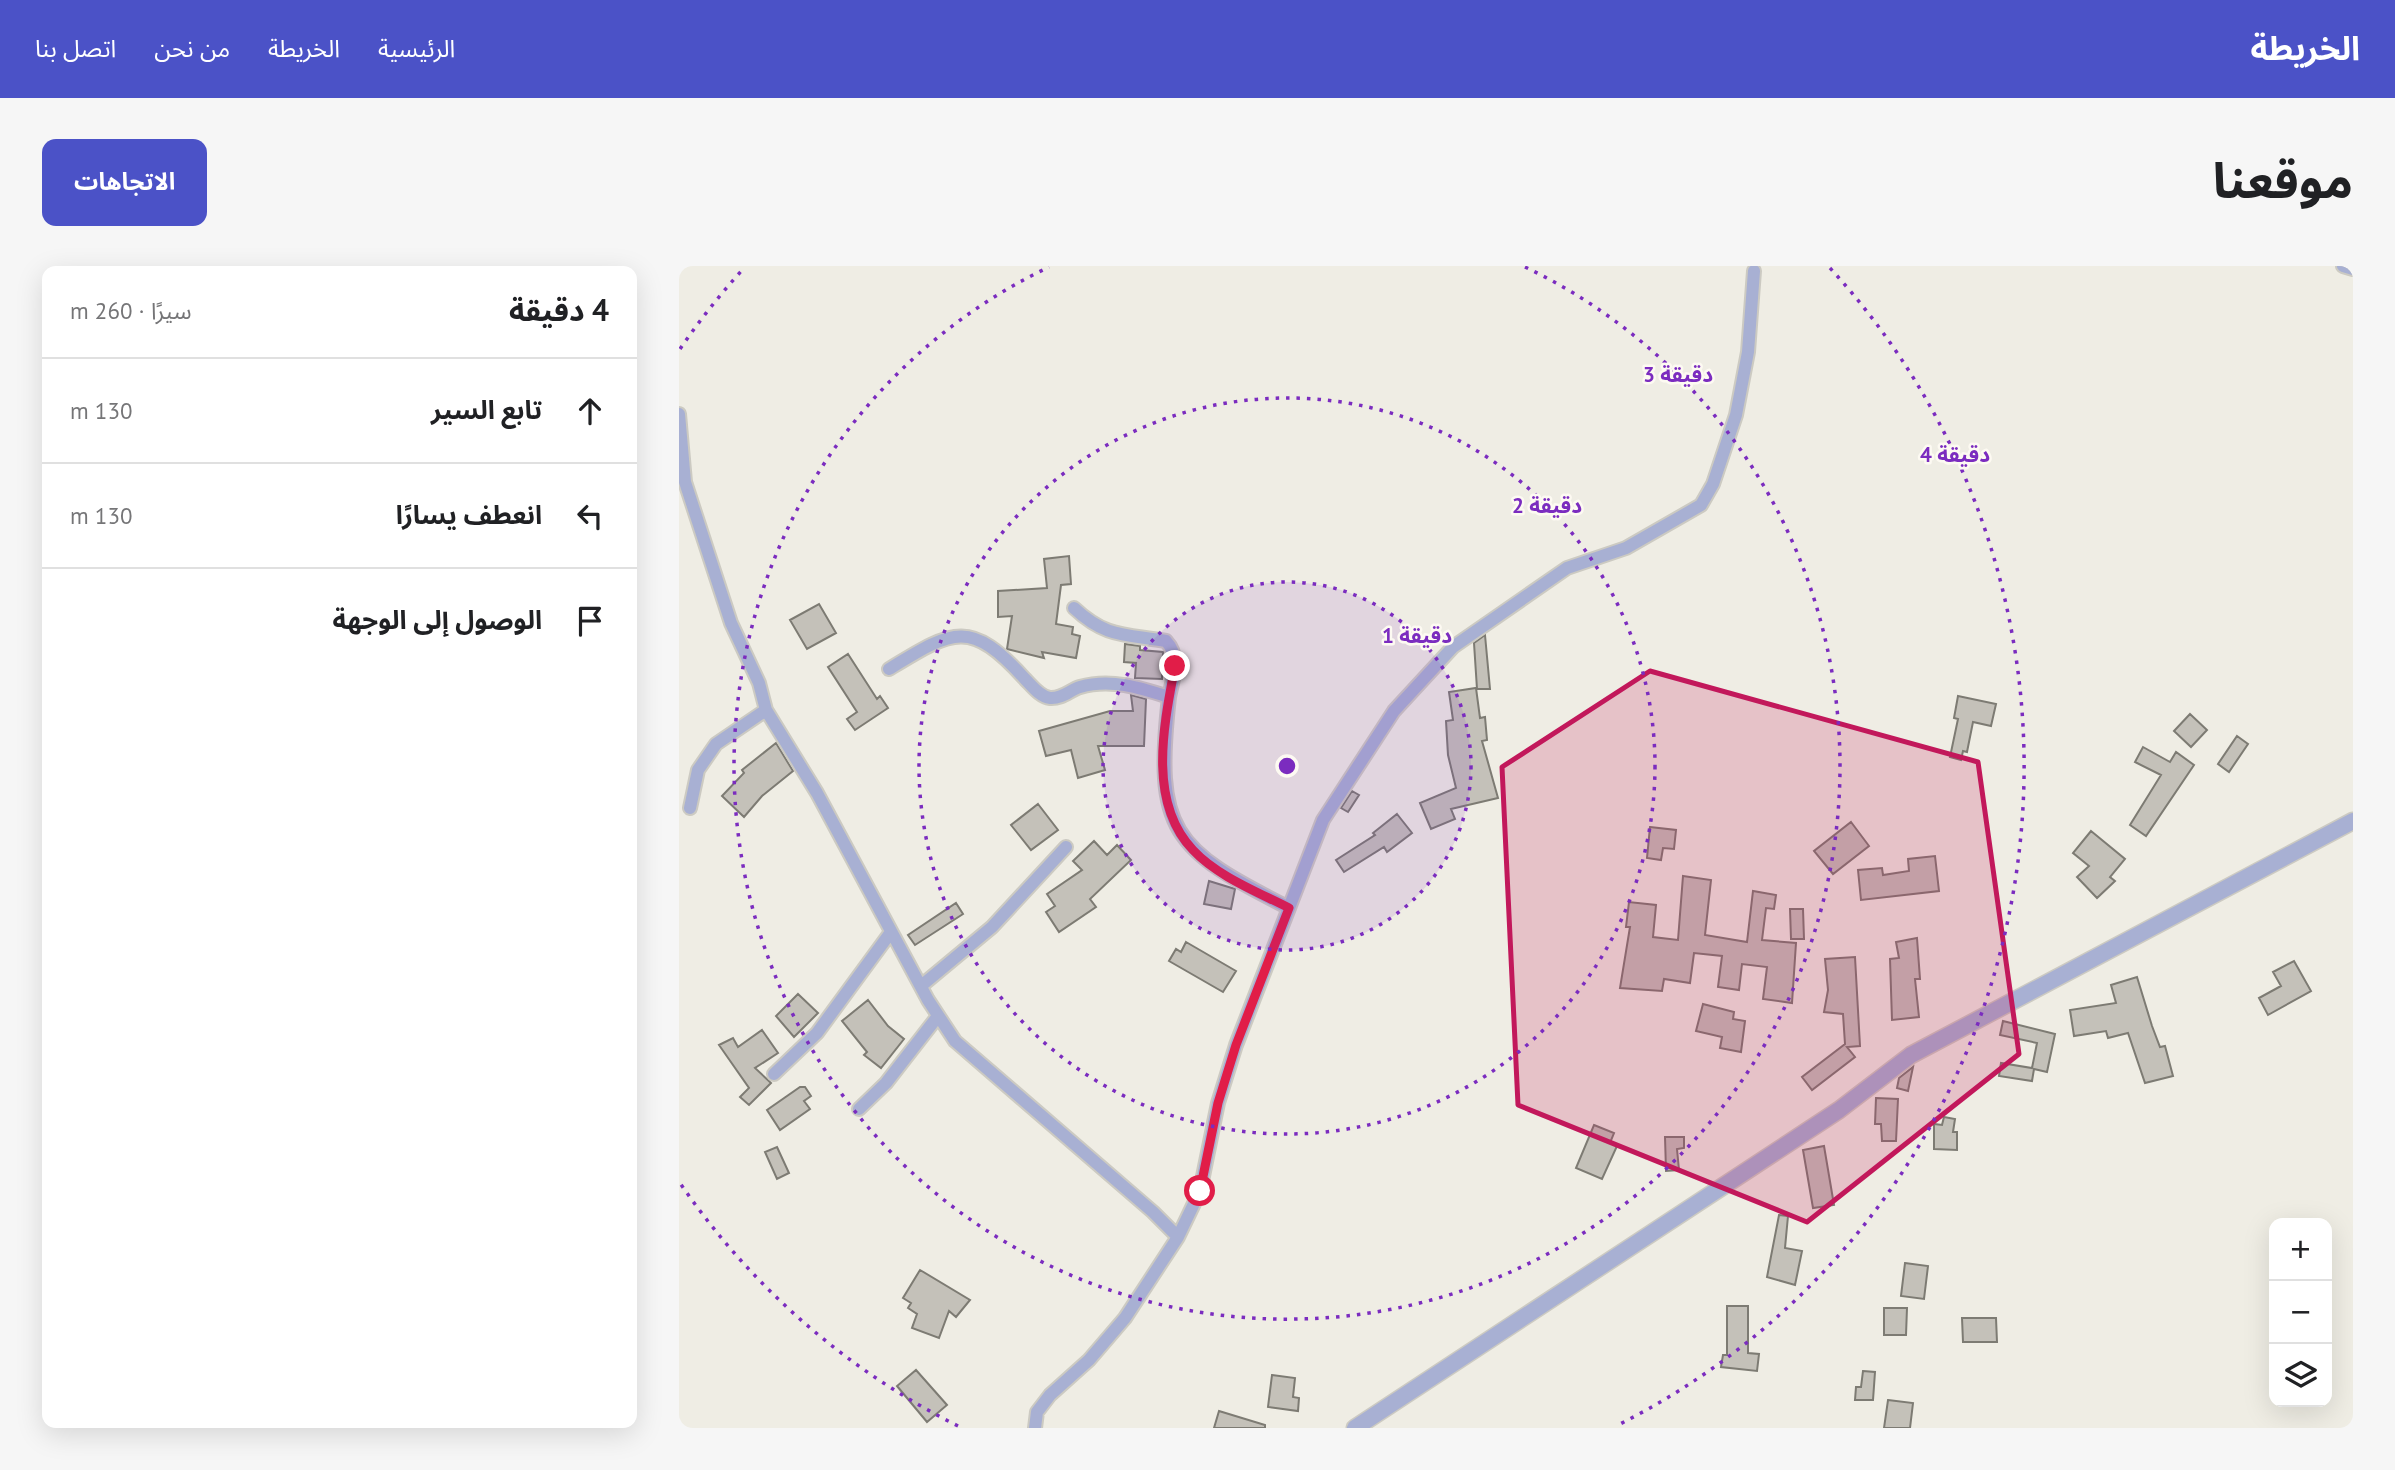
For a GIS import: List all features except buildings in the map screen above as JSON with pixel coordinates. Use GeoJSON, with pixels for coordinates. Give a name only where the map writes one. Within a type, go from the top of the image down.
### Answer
{"type":"FeatureCollection","features":[{"type":"Feature","properties":{"kind":"street"},"geometry":{"type":"LineString","coordinates":[[2343,266],[2353,269]]}},
{"type":"Feature","properties":{"kind":"street"},"geometry":{"type":"LineString","coordinates":[[1035,1428],[1037,1412],[1043,1403],[1089,1360],[1125,1318],[1178,1237],[1200,1191],[1218,1103],[1236,1045],[1323,820],[1351,773],[1394,711],[1453,648],[1567,568],[1626,548],[1701,505],[1713,484],[1735,415],[1748,352],[1754,271]]}},
{"type":"Feature","properties":{"kind":"street"},"geometry":{"type":"LineString","coordinates":[[679,414],[685,482],[730,623],[759,683],[766,710],[817,793],[938,1016],[955,1041],[999,1082],[1153,1212],[1178,1237]]}},
{"type":"Feature","properties":{"kind":"street"},"geometry":{"type":"LineString","coordinates":[[1074,608],[1093,626],[1113,635],[1166,640],[1173,648],[1175,666],[1163,756],[1165,794],[1179,832],[1193,851],[1226,874],[1289,908]]}},
{"type":"Feature","properties":{"kind":"street"},"geometry":{"type":"LineString","coordinates":[[889,669],[934,641],[954,635],[980,639],[999,653],[1035,690],[1049,698],[1063,696],[1079,687],[1110,684],[1133,686],[1169,698]]}},
{"type":"Feature","properties":{"kind":"street"},"geometry":{"type":"LineString","coordinates":[[690,808],[698,770],[716,744],[766,710]]}},
{"type":"Feature","properties":{"kind":"street"},"geometry":{"type":"LineString","coordinates":[[1355,1428],[1839,1110],[1911,1055],[2353,821]]}},
{"type":"Feature","properties":{"kind":"street"},"geometry":{"type":"LineString","coordinates":[[921,986],[992,927],[1066,847]]}},
{"type":"Feature","properties":{"kind":"street"},"geometry":{"type":"LineString","coordinates":[[774,1074],[817,1033],[891,932]]}},
{"type":"Feature","properties":{"kind":"street"},"geometry":{"type":"LineString","coordinates":[[859,1109],[886,1083],[938,1016]]}},
{"type":"Feature","properties":{"kind":"highlighted area"},"geometry":{"type":"Polygon","coordinates":[[[1650,671],[1978,762],[2019,1054],[1807,1222],[1518,1105],[1502,767],[1650,671]]]}},
{"type":"Feature","properties":{"kind":"route"},"geometry":{"type":"LineString","coordinates":[[1175,666],[1163,756],[1165,794],[1179,832],[1193,851],[1237,882],[1289,908],[1236,1045],[1218,1103],[1200,1191]]}}]}
